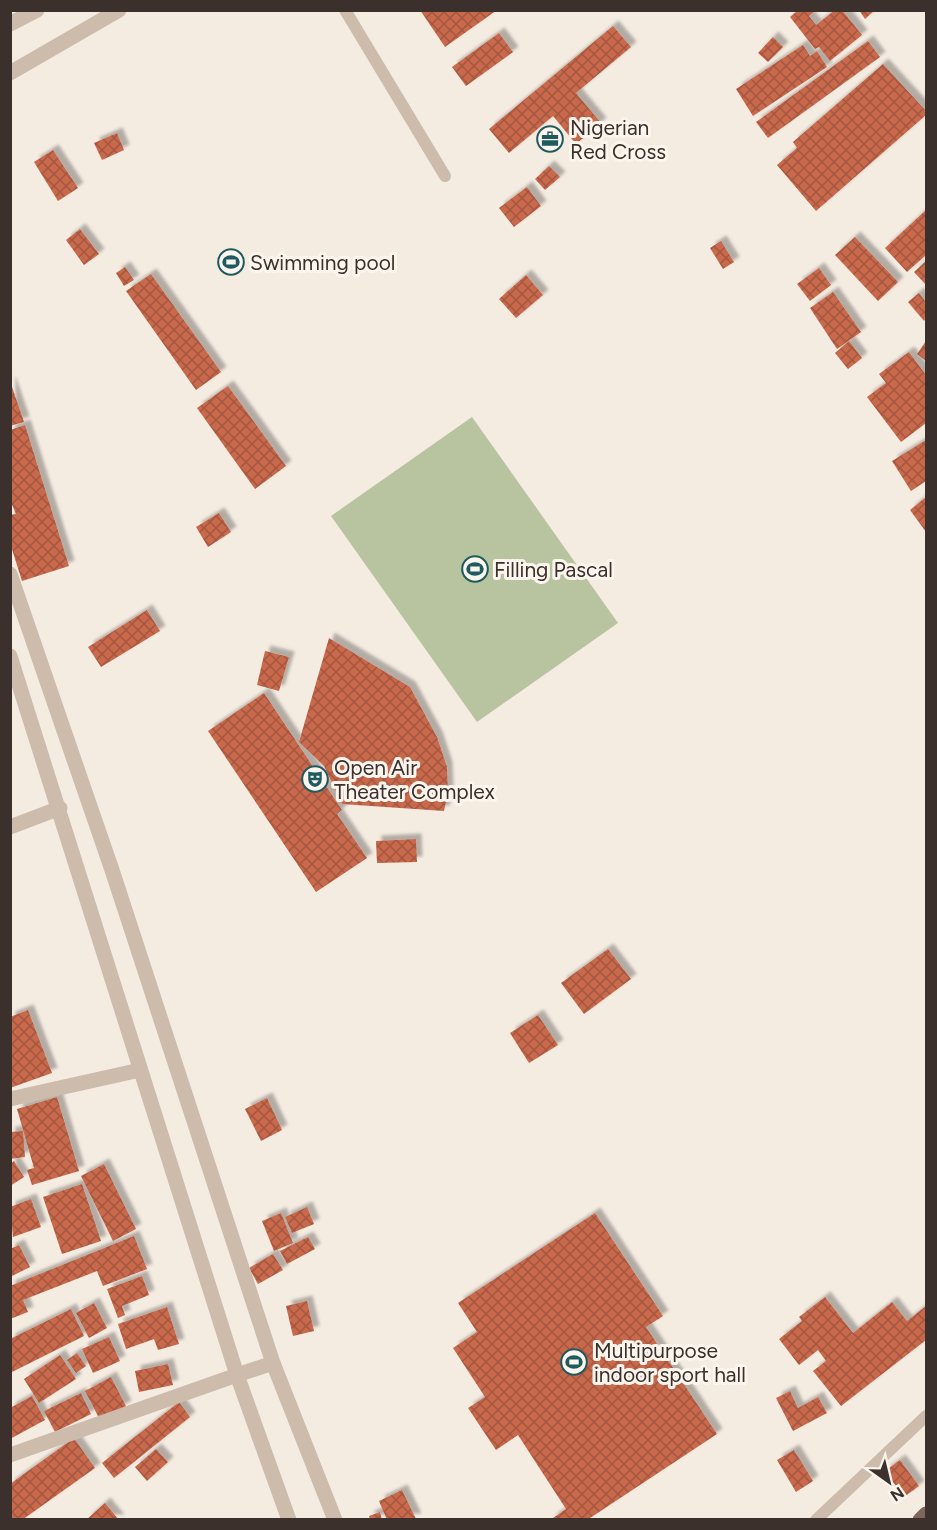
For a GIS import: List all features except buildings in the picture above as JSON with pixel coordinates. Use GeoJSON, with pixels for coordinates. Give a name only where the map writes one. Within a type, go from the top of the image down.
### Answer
{"type":"FeatureCollection","features":[{"type":"Feature","properties":{"kind":"main road"},"geometry":{"type":"LineString","coordinates":[[920,1520],[927,1514]]}},
{"type":"Feature","properties":{"kind":"street"},"geometry":{"type":"LineString","coordinates":[[10,24],[37,10]]}},
{"type":"Feature","properties":{"kind":"street"},"geometry":{"type":"LineString","coordinates":[[10,73],[119,10]]}},
{"type":"Feature","properties":{"kind":"street"},"geometry":{"type":"LineString","coordinates":[[10,574],[13,590],[112,870],[273,1363],[334,1520]]}},
{"type":"Feature","properties":{"kind":"street"},"geometry":{"type":"LineString","coordinates":[[10,656],[60,808],[237,1376],[289,1520]]}},
{"type":"Feature","properties":{"kind":"street"},"geometry":{"type":"LineString","coordinates":[[10,827],[60,808]]}},
{"type":"Feature","properties":{"kind":"street"},"geometry":{"type":"LineString","coordinates":[[10,1099],[140,1070]]}},
{"type":"Feature","properties":{"kind":"street"},"geometry":{"type":"LineString","coordinates":[[10,1455],[273,1363]]}},
{"type":"Feature","properties":{"kind":"lane"},"geometry":{"type":"LineString","coordinates":[[345,10],[445,176]]}},
{"type":"Feature","properties":{"kind":"lane"},"geometry":{"type":"LineString","coordinates":[[816,1520],[927,1416]]}},
{"type":"Feature","properties":{"kind":"green space","name":"Filling Pascal"},"geometry":{"type":"Polygon","coordinates":[[[472,417],[618,623],[477,722],[331,516],[472,417]]]}},
{"type":"Feature","properties":{"kind":"place","name":"Nigerian Red Cross"},"geometry":{"type":"Point","coordinates":[550,139]}},
{"type":"Feature","properties":{"kind":"place","name":"Swimming pool"},"geometry":{"type":"Point","coordinates":[231,262]}},
{"type":"Feature","properties":{"kind":"place","name":"Filling Pascal"},"geometry":{"type":"Point","coordinates":[475,569]}},
{"type":"Feature","properties":{"kind":"place","name":"Open Air Theater Complex"},"geometry":{"type":"Point","coordinates":[315,779]}},
{"type":"Feature","properties":{"kind":"place","name":"Multipurpose indoor sport hall"},"geometry":{"type":"Point","coordinates":[574,1362]}}]}
